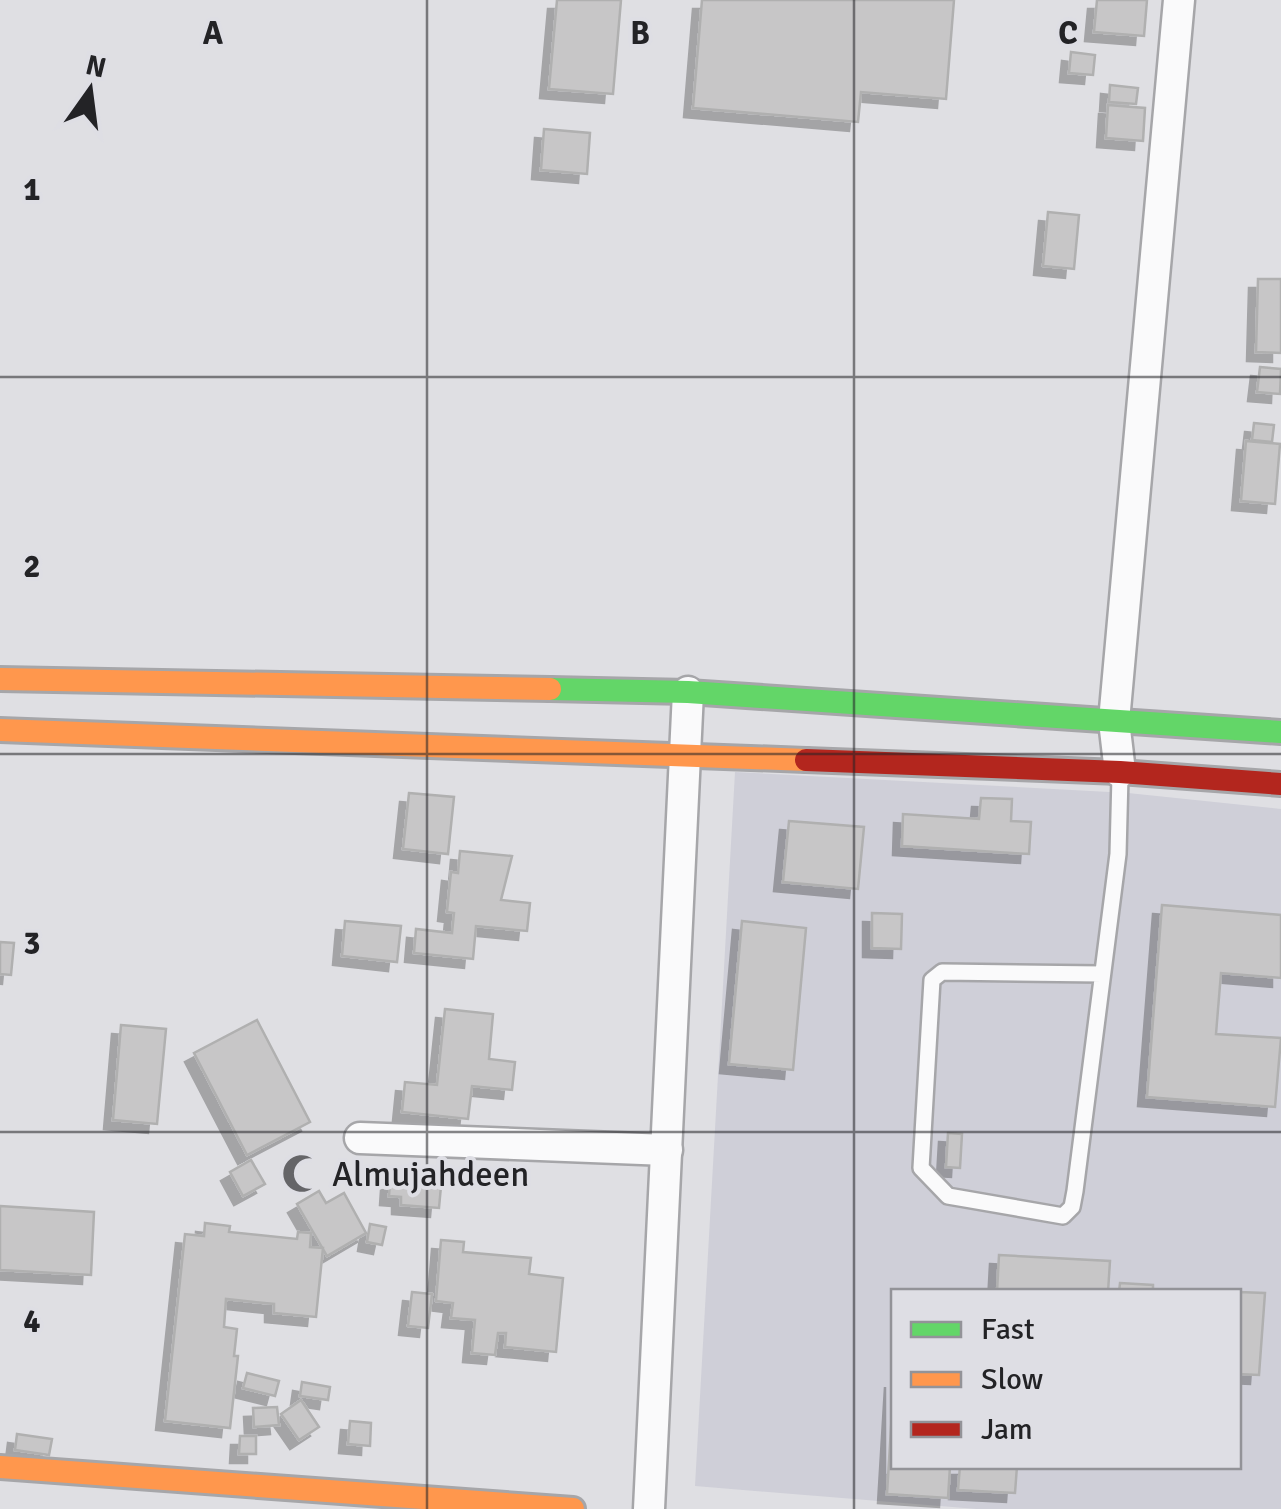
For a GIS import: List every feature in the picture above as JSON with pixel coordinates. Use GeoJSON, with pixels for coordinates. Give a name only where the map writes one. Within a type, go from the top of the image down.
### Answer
{"type":"FeatureCollection","features":[{"type":"Feature","properties":{"kind":"street"},"geometry":{"type":"LineString","coordinates":[[1120,772],[1114,722],[1179,0]]}},
{"type":"Feature","properties":{"kind":"street"},"geometry":{"type":"LineString","coordinates":[[0,678],[688,692],[1281,732]]}},
{"type":"Feature","properties":{"kind":"street"},"geometry":{"type":"LineString","coordinates":[[649,1509],[688,756],[688,692]]}},
{"type":"Feature","properties":{"kind":"street"},"geometry":{"type":"LineString","coordinates":[[0,730],[1120,772],[1281,784]]}},
{"type":"Feature","properties":{"kind":"street"},"geometry":{"type":"LineString","coordinates":[[360,1138],[668,1150]]}},
{"type":"Feature","properties":{"kind":"street"},"geometry":{"type":"LineString","coordinates":[[0,1467],[333,1501],[573,1509]]}},
{"type":"Feature","properties":{"kind":"lane"},"geometry":{"type":"LineString","coordinates":[[1102,974],[942,972],[932,980],[921,1168],[948,1196],[1063,1216],[1072,1207],[1118,854],[1120,772]]}},
{"type":"Feature","properties":{"kind":"shaded area"},"geometry":{"type":"Polygon","coordinates":[[[735,772],[1128,793],[1281,809],[1281,1509],[977,1509],[695,1486],[735,772]]]}},
{"type":"Feature","properties":{"kind":"building"},"geometry":{"type":"Polygon","coordinates":[[[557,0],[621,0],[613,94],[549,89],[557,0]]]}},
{"type":"Feature","properties":{"kind":"building"},"geometry":{"type":"Polygon","coordinates":[[[702,0],[954,0],[946,99],[861,92],[858,122],[693,108],[702,0]]]}},
{"type":"Feature","properties":{"kind":"building"},"geometry":{"type":"Polygon","coordinates":[[[1097,0],[1147,0],[1144,36],[1094,32],[1097,0]]]}},
{"type":"Feature","properties":{"kind":"building"},"geometry":{"type":"Polygon","coordinates":[[[1071,52],[1095,55],[1093,75],[1069,73],[1071,52]]]}},
{"type":"Feature","properties":{"kind":"building"},"geometry":{"type":"Polygon","coordinates":[[[1110,85],[1138,88],[1136,104],[1109,102],[1110,85]]]}},
{"type":"Feature","properties":{"kind":"building"},"geometry":{"type":"Polygon","coordinates":[[[1108,105],[1145,108],[1143,141],[1106,138],[1108,105]]]}},
{"type":"Feature","properties":{"kind":"building"},"geometry":{"type":"Polygon","coordinates":[[[544,129],[590,133],[587,174],[541,170],[544,129]]]}},
{"type":"Feature","properties":{"kind":"building"},"geometry":{"type":"Polygon","coordinates":[[[1048,212],[1079,215],[1074,269],[1043,266],[1048,212]]]}},
{"type":"Feature","properties":{"kind":"building"},"geometry":{"type":"Polygon","coordinates":[[[1258,279],[1281,279],[1281,353],[1256,352],[1258,279]]]}},
{"type":"Feature","properties":{"kind":"building"},"geometry":{"type":"Polygon","coordinates":[[[1260,367],[1281,369],[1280,394],[1257,392],[1260,367]]]}},
{"type":"Feature","properties":{"kind":"building"},"geometry":{"type":"Polygon","coordinates":[[[1254,423],[1274,425],[1272,442],[1252,440],[1254,423]]]}},
{"type":"Feature","properties":{"kind":"building"},"geometry":{"type":"Polygon","coordinates":[[[1246,441],[1280,444],[1275,504],[1241,501],[1246,441]]]}},
{"type":"Feature","properties":{"kind":"building"},"geometry":{"type":"Polygon","coordinates":[[[409,793],[454,797],[448,854],[403,849],[409,793]]]}},
{"type":"Feature","properties":{"kind":"building"},"geometry":{"type":"Polygon","coordinates":[[[981,798],[1012,799],[1011,821],[1031,822],[1029,854],[902,846],[903,814],[979,819],[981,798]]]}},
{"type":"Feature","properties":{"kind":"building"},"geometry":{"type":"Polygon","coordinates":[[[789,821],[864,827],[858,889],[783,882],[789,821]]]}},
{"type":"Feature","properties":{"kind":"building"},"geometry":{"type":"Polygon","coordinates":[[[460,851],[512,856],[501,900],[530,903],[527,931],[476,926],[473,959],[414,953],[416,929],[452,933],[454,913],[447,912],[451,872],[458,873],[460,851]]]}},
{"type":"Feature","properties":{"kind":"building"},"geometry":{"type":"Polygon","coordinates":[[[1162,905],[1281,915],[1281,978],[1221,973],[1216,1034],[1281,1038],[1275,1107],[1147,1097],[1162,905]]]}},
{"type":"Feature","properties":{"kind":"building"},"geometry":{"type":"Polygon","coordinates":[[[872,913],[902,914],[901,949],[872,948],[872,913]]]}},
{"type":"Feature","properties":{"kind":"building"},"geometry":{"type":"Polygon","coordinates":[[[345,921],[401,926],[397,962],[342,956],[345,921]]]}},
{"type":"Feature","properties":{"kind":"building"},"geometry":{"type":"Polygon","coordinates":[[[742,921],[806,928],[793,1070],[729,1064],[742,921]]]}},
{"type":"Feature","properties":{"kind":"building"},"geometry":{"type":"Polygon","coordinates":[[[0,942],[14,943],[11,975],[0,974],[0,942]]]}},
{"type":"Feature","properties":{"kind":"building"},"geometry":{"type":"Polygon","coordinates":[[[445,1009],[493,1014],[489,1059],[515,1062],[512,1090],[472,1086],[468,1119],[402,1112],[405,1082],[437,1085],[445,1009]]]}},
{"type":"Feature","properties":{"kind":"building"},"geometry":{"type":"Polygon","coordinates":[[[257,1020],[310,1122],[247,1155],[194,1053],[257,1020]]]}},
{"type":"Feature","properties":{"kind":"building"},"geometry":{"type":"Polygon","coordinates":[[[121,1025],[166,1029],[157,1124],[113,1120],[121,1025]]]}},
{"type":"Feature","properties":{"kind":"building"},"geometry":{"type":"Polygon","coordinates":[[[948,1133],[962,1134],[960,1168],[946,1167],[948,1133]]]}},
{"type":"Feature","properties":{"kind":"building"},"geometry":{"type":"Polygon","coordinates":[[[251,1160],[265,1184],[243,1196],[230,1172],[251,1160]]]}},
{"type":"Feature","properties":{"kind":"building"},"geometry":{"type":"Polygon","coordinates":[[[390,1181],[441,1186],[439,1208],[401,1205],[401,1197],[389,1196],[390,1181]]]}},
{"type":"Feature","properties":{"kind":"building"},"geometry":{"type":"Polygon","coordinates":[[[319,1191],[326,1203],[344,1193],[366,1233],[327,1256],[297,1204],[319,1191]]]}},
{"type":"Feature","properties":{"kind":"building"},"geometry":{"type":"Polygon","coordinates":[[[0,1206],[94,1212],[91,1275],[0,1270],[0,1206]]]}},
{"type":"Feature","properties":{"kind":"building"},"geometry":{"type":"Polygon","coordinates":[[[205,1223],[230,1226],[229,1232],[297,1239],[298,1232],[311,1233],[310,1247],[323,1248],[316,1317],[274,1313],[274,1304],[226,1299],[224,1327],[237,1329],[234,1356],[238,1356],[230,1428],[165,1421],[185,1234],[204,1236],[205,1223]]]}},
{"type":"Feature","properties":{"kind":"building"},"geometry":{"type":"Polygon","coordinates":[[[370,1224],[386,1227],[382,1245],[367,1242],[370,1224]]]}},
{"type":"Feature","properties":{"kind":"building"},"geometry":{"type":"Polygon","coordinates":[[[441,1240],[464,1242],[463,1252],[531,1258],[529,1274],[563,1278],[556,1352],[505,1347],[506,1333],[498,1333],[495,1355],[472,1353],[475,1320],[451,1318],[453,1303],[436,1301],[441,1240]]]}},
{"type":"Feature","properties":{"kind":"building"},"geometry":{"type":"Polygon","coordinates":[[[999,1255],[1110,1261],[1108,1289],[997,1289],[999,1255]]]}},
{"type":"Feature","properties":{"kind":"building"},"geometry":{"type":"Polygon","coordinates":[[[1120,1283],[1153,1285],[1153,1289],[1119,1289],[1120,1283]]]}},
{"type":"Feature","properties":{"kind":"building"},"geometry":{"type":"Polygon","coordinates":[[[412,1292],[432,1294],[428,1328],[408,1326],[412,1292]]]}},
{"type":"Feature","properties":{"kind":"building"},"geometry":{"type":"Polygon","coordinates":[[[1241,1292],[1265,1293],[1259,1375],[1241,1374],[1241,1292]]]}},
{"type":"Feature","properties":{"kind":"building"},"geometry":{"type":"Polygon","coordinates":[[[247,1373],[279,1381],[275,1396],[243,1388],[247,1373]]]}},
{"type":"Feature","properties":{"kind":"building"},"geometry":{"type":"Polygon","coordinates":[[[302,1382],[330,1387],[328,1400],[300,1396],[302,1382]]]}},
{"type":"Feature","properties":{"kind":"building"},"geometry":{"type":"Polygon","coordinates":[[[301,1400],[319,1427],[299,1440],[281,1414],[301,1400]]]}},
{"type":"Feature","properties":{"kind":"building"},"geometry":{"type":"Polygon","coordinates":[[[277,1407],[279,1425],[254,1427],[253,1408],[277,1407]]]}},
{"type":"Feature","properties":{"kind":"building"},"geometry":{"type":"Polygon","coordinates":[[[350,1421],[371,1423],[370,1446],[348,1444],[350,1421]]]}},
{"type":"Feature","properties":{"kind":"building"},"geometry":{"type":"Polygon","coordinates":[[[891,1428],[891,1469],[950,1469],[948,1498],[887,1494],[891,1428]]]}},
{"type":"Feature","properties":{"kind":"building"},"geometry":{"type":"Polygon","coordinates":[[[17,1434],[52,1439],[49,1455],[15,1450],[17,1434]]]}},
{"type":"Feature","properties":{"kind":"building"},"geometry":{"type":"Polygon","coordinates":[[[240,1436],[256,1436],[256,1454],[239,1454],[240,1436]]]}},
{"type":"Feature","properties":{"kind":"building"},"geometry":{"type":"Polygon","coordinates":[[[960,1469],[1017,1469],[1015,1493],[958,1490],[960,1469]]]}},
{"type":"Feature","properties":{"kind":"traffic: fast"},"geometry":{"type":"LineString","coordinates":[[550,689],[688,692],[1281,732]]}},
{"type":"Feature","properties":{"kind":"traffic: slow"},"geometry":{"type":"LineString","coordinates":[[0,679],[550,689]]}},
{"type":"Feature","properties":{"kind":"traffic: slow"},"geometry":{"type":"LineString","coordinates":[[0,730],[806,760]]}},
{"type":"Feature","properties":{"kind":"traffic: slow"},"geometry":{"type":"LineString","coordinates":[[0,1467],[573,1509]]}},
{"type":"Feature","properties":{"kind":"traffic: jam"},"geometry":{"type":"LineString","coordinates":[[806,760],[1120,772],[1281,784]]}},
{"type":"Feature","properties":{"kind":"place","name":"Almujahdeen"},"geometry":{"type":"Point","coordinates":[302,1174]}}]}
